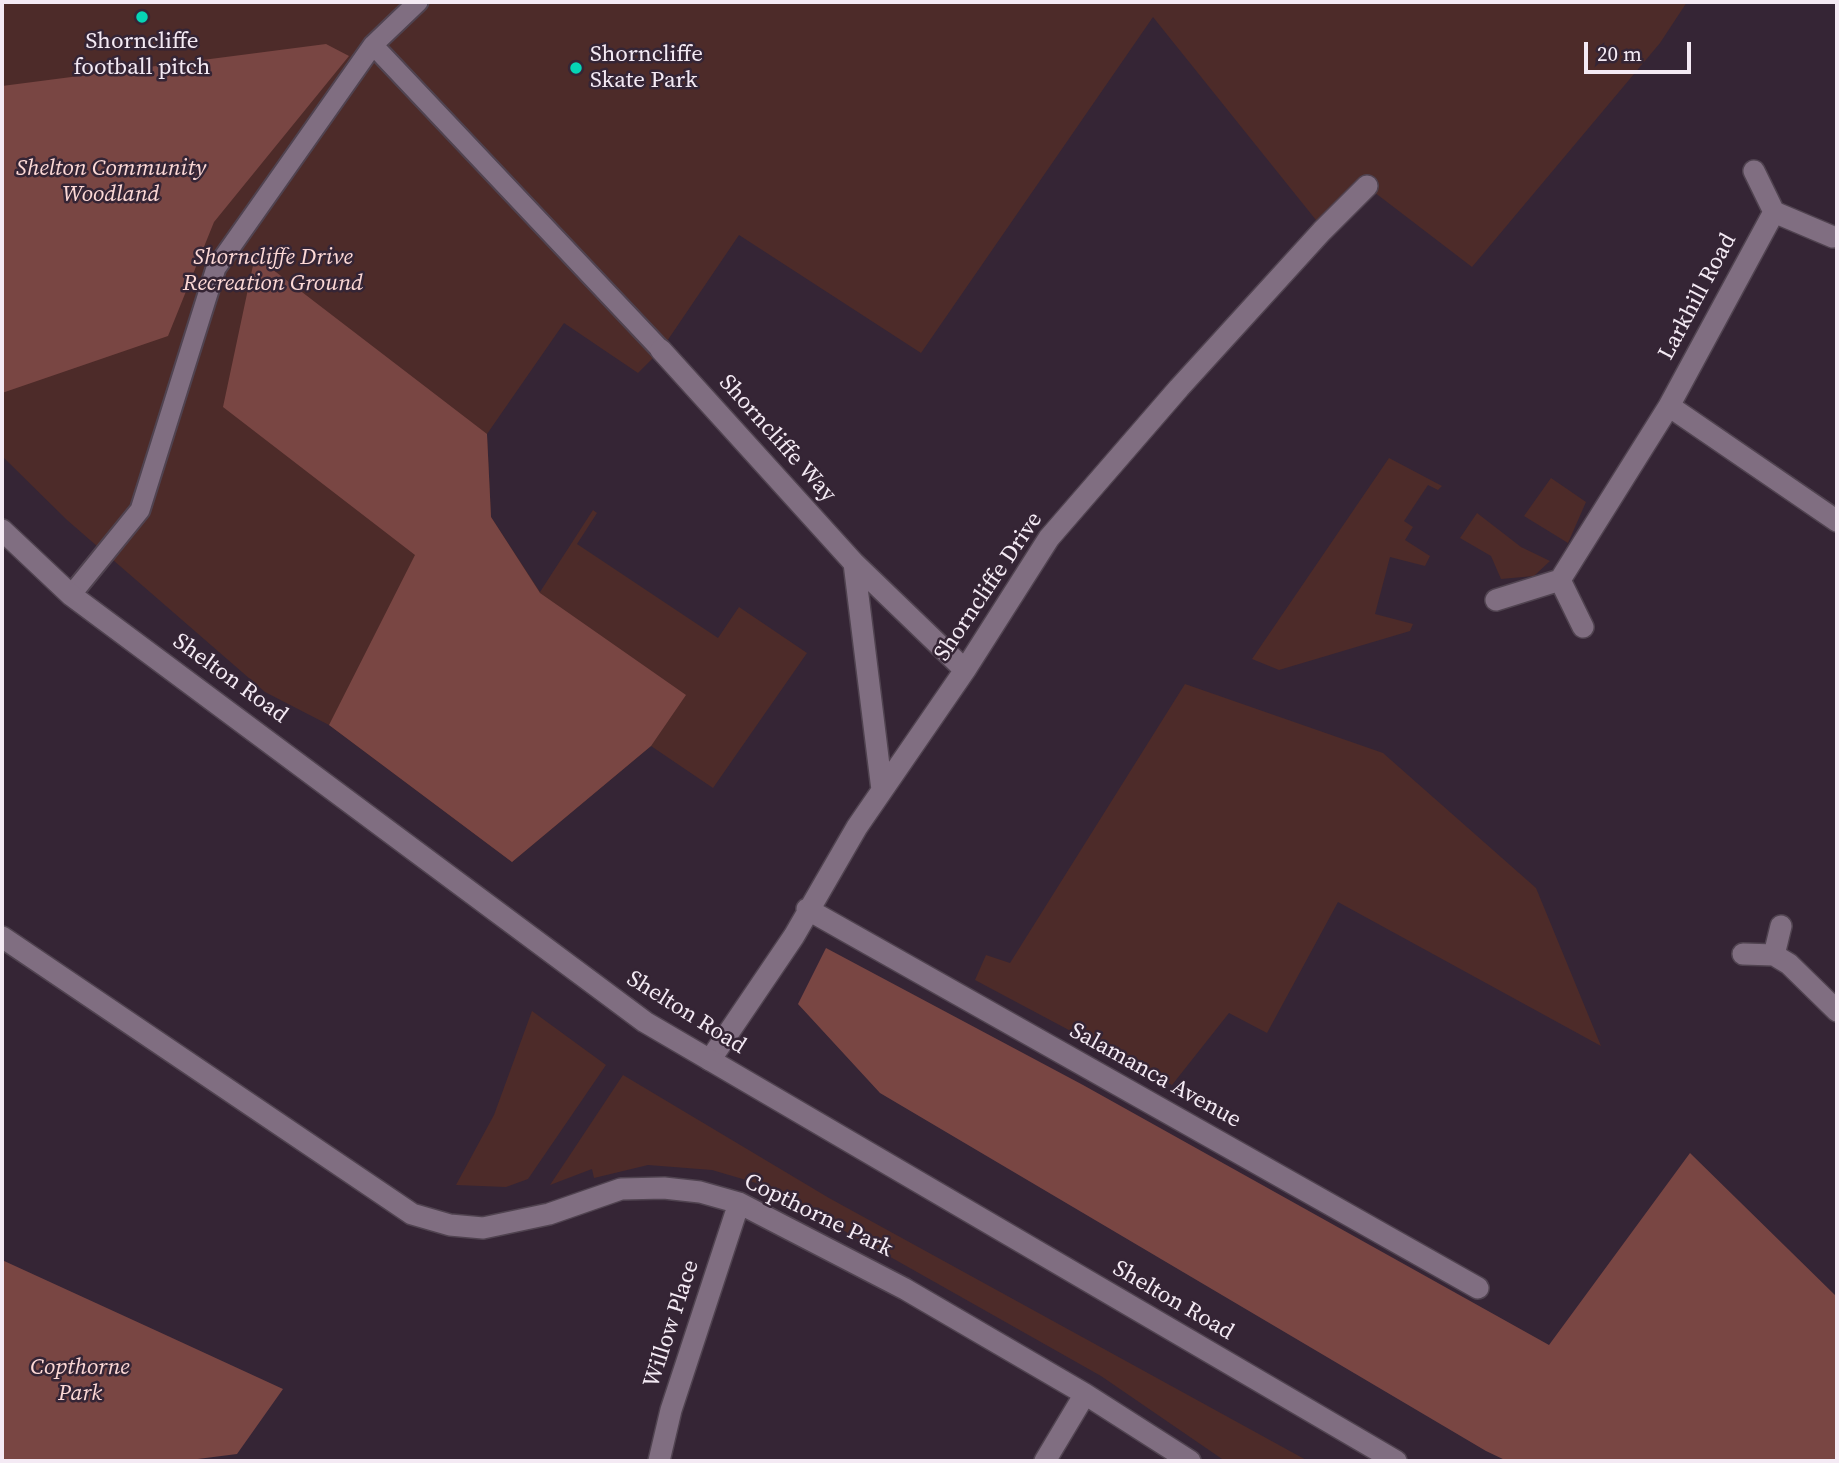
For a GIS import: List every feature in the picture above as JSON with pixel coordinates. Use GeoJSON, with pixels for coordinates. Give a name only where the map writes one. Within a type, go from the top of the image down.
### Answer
{"type":"FeatureCollection","features":[{"type":"Feature","properties":{"kind":"street"},"geometry":{"type":"LineString","coordinates":[[1754,171],[1774,212],[1833,237]]}},
{"type":"Feature","properties":{"kind":"street","name":"Shorncliffe Drive"},"geometry":{"type":"LineString","coordinates":[[710,1060],[794,936],[807,909],[882,790],[965,670],[1049,538],[1178,388],[1322,231],[1367,186]]}},
{"type":"Feature","properties":{"kind":"street","name":"Larkhill Road"},"geometry":{"type":"LineString","coordinates":[[1560,580],[1669,406],[1774,212]]}},
{"type":"Feature","properties":{"kind":"street","name":"Shorncliffe Way"},"geometry":{"type":"LineString","coordinates":[[661,351],[854,563],[965,670]]}},
{"type":"Feature","properties":{"kind":"street"},"geometry":{"type":"LineString","coordinates":[[1669,406],[1837,521]]}},
{"type":"Feature","properties":{"kind":"street","name":"Shelton Road"},"geometry":{"type":"LineString","coordinates":[[2,530],[71,595],[645,1022],[1396,1461]]}},
{"type":"Feature","properties":{"kind":"street"},"geometry":{"type":"LineString","coordinates":[[854,563],[882,790]]}},
{"type":"Feature","properties":{"kind":"street"},"geometry":{"type":"LineString","coordinates":[[1496,600],[1560,580],[1583,627]]}},
{"type":"Feature","properties":{"kind":"street","name":"Salamanca Avenue"},"geometry":{"type":"LineString","coordinates":[[807,909],[1478,1287]]}},
{"type":"Feature","properties":{"kind":"street"},"geometry":{"type":"LineString","coordinates":[[1774,955],[1781,926]]}},
{"type":"Feature","properties":{"kind":"street","name":"Copthorne Park"},"geometry":{"type":"LineString","coordinates":[[2,937],[412,1213],[450,1225],[483,1228],[550,1214],[621,1189],[664,1188],[700,1192],[739,1203],[905,1289],[1085,1394],[1190,1461]]}},
{"type":"Feature","properties":{"kind":"street"},"geometry":{"type":"LineString","coordinates":[[1743,954],[1774,955],[1789,964],[1837,1011]]}},
{"type":"Feature","properties":{"kind":"street","name":"Willow Place"},"geometry":{"type":"LineString","coordinates":[[659,1461],[671,1410],[739,1203]]}},
{"type":"Feature","properties":{"kind":"street"},"geometry":{"type":"LineString","coordinates":[[1045,1461],[1085,1394]]}},
{"type":"Feature","properties":{"kind":"lane"},"geometry":{"type":"LineString","coordinates":[[71,595],[140,510],[216,268],[373,46],[418,2]]}},
{"type":"Feature","properties":{"kind":"lane"},"geometry":{"type":"LineString","coordinates":[[373,46],[661,351]]}},
{"type":"Feature","properties":{"kind":"green space","name":"Shorncliffe Drive Recreation Ground"},"geometry":{"type":"Polygon","coordinates":[[[2,2],[1687,2],[1660,43],[1472,267],[1374,192],[1328,235],[1153,17],[921,353],[739,235],[661,350],[638,373],[564,323],[487,434],[491,517],[540,592],[593,510],[597,513],[577,544],[718,638],[739,607],[807,653],[713,788],[651,746],[512,862],[329,725],[265,692],[67,520],[2,456],[2,2]]]}},
{"type":"Feature","properties":{"kind":"green space","name":"Shelton Community Woodland"},"geometry":{"type":"Polygon","coordinates":[[[326,44],[349,56],[214,222],[168,336],[2,393],[2,86],[326,44]]]}},
{"type":"Feature","properties":{"kind":"green space"},"geometry":{"type":"Polygon","coordinates":[[[255,256],[487,434],[491,517],[540,593],[686,695],[651,746],[512,862],[329,725],[415,555],[223,407],[255,256]]]}},
{"type":"Feature","properties":{"kind":"green space"},"geometry":{"type":"Polygon","coordinates":[[[1389,458],[1442,486],[1438,490],[1428,485],[1404,521],[1413,527],[1405,540],[1430,556],[1425,566],[1390,557],[1375,614],[1413,624],[1410,631],[1279,670],[1252,659],[1389,458]]]}},
{"type":"Feature","properties":{"kind":"green space"},"geometry":{"type":"Polygon","coordinates":[[[1551,478],[1586,502],[1568,543],[1524,516],[1551,478]]]}},
{"type":"Feature","properties":{"kind":"green space"},"geometry":{"type":"Polygon","coordinates":[[[1477,513],[1521,547],[1550,561],[1534,576],[1501,579],[1491,556],[1460,538],[1477,513]]]}},
{"type":"Feature","properties":{"kind":"green space"},"geometry":{"type":"Polygon","coordinates":[[[1185,684],[1383,753],[1536,888],[1601,1046],[1338,902],[1267,1033],[1229,1013],[1172,1085],[975,980],[986,955],[1010,963],[1185,684]]]}},
{"type":"Feature","properties":{"kind":"green space"},"geometry":{"type":"Polygon","coordinates":[[[826,948],[1083,1085],[1549,1345],[1690,1153],[1837,1297],[1837,1461],[1507,1461],[1486,1451],[880,1093],[798,1004],[826,948]]]}},
{"type":"Feature","properties":{"kind":"green space"},"geometry":{"type":"Polygon","coordinates":[[[532,1011],[606,1065],[528,1179],[506,1187],[456,1185],[494,1115],[532,1011]]]}},
{"type":"Feature","properties":{"kind":"green space"},"geometry":{"type":"Polygon","coordinates":[[[623,1075],[829,1198],[1308,1461],[1225,1461],[1101,1376],[763,1185],[712,1170],[648,1165],[594,1178],[592,1169],[550,1185],[623,1075]]]}},
{"type":"Feature","properties":{"kind":"green space","name":"Copthorne Park"},"geometry":{"type":"Polygon","coordinates":[[[2,1260],[283,1389],[237,1454],[182,1461],[2,1461],[2,1260]]]}},
{"type":"Feature","properties":{"kind":"place","name":"Shorncliffe football pitch"},"geometry":{"type":"Point","coordinates":[142,17]}},
{"type":"Feature","properties":{"kind":"place","name":"Shorncliffe Skate Park"},"geometry":{"type":"Point","coordinates":[576,68]}}]}
